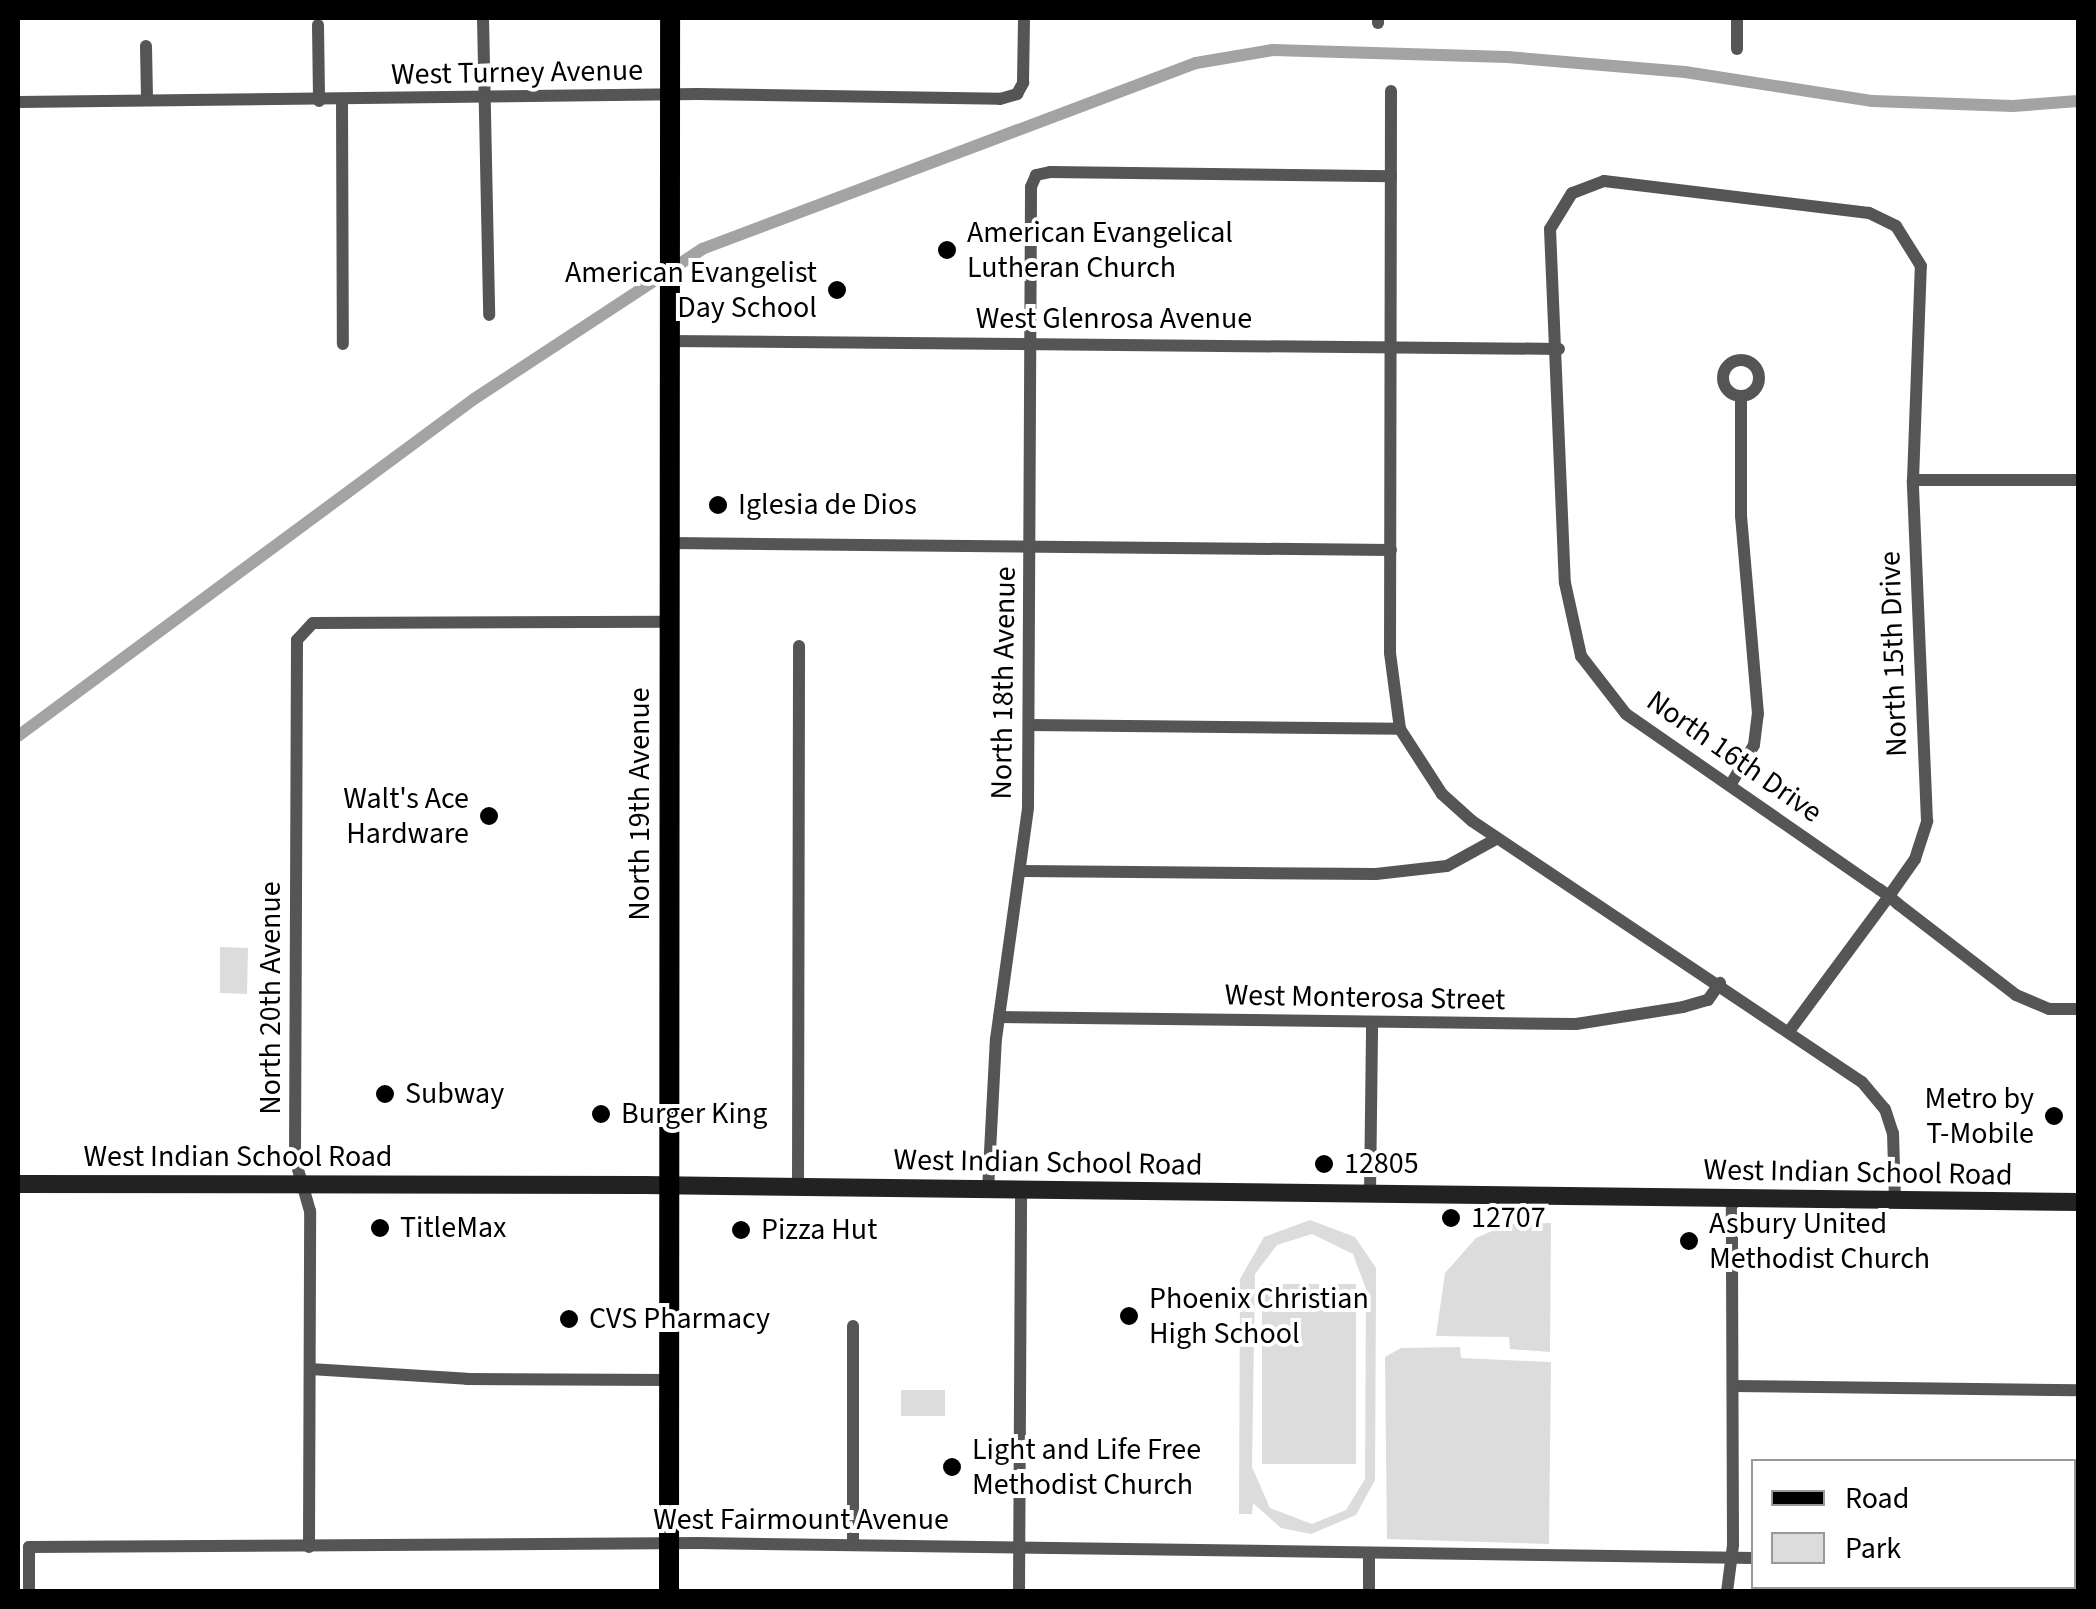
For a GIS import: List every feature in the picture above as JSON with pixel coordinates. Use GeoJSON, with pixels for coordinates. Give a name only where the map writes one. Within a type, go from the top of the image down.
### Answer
{"type":"FeatureCollection","features":[{"type":"Feature","properties":{"kind":"main road","name":"North 19th Avenue"},"geometry":{"type":"LineString","coordinates":[[668,1592],[670,18]]}},
{"type":"Feature","properties":{"kind":"main road","name":"West Indian School Road"},"geometry":{"type":"LineString","coordinates":[[18,1184],[670,1185],[2078,1202]]}},
{"type":"Feature","properties":{"kind":"street"},"geometry":{"type":"LineString","coordinates":[[484,18],[489,315]]}},
{"type":"Feature","properties":{"kind":"street","name":"West Turney Avenue"},"geometry":{"type":"LineString","coordinates":[[18,102],[1016,94],[1024,83],[1024,18]]}},
{"type":"Feature","properties":{"kind":"street"},"geometry":{"type":"LineString","coordinates":[[1737,18],[1737,48]]}},
{"type":"Feature","properties":{"kind":"street"},"geometry":{"type":"LineString","coordinates":[[318,25],[319,101]]}},
{"type":"Feature","properties":{"kind":"street"},"geometry":{"type":"LineString","coordinates":[[146,46],[147,100]]}},
{"type":"Feature","properties":{"kind":"street"},"geometry":{"type":"LineString","coordinates":[[1391,91],[1390,653],[1400,729],[1442,794],[1496,839],[1720,983],[1862,1082],[1885,1109],[1893,1134],[1895,1200]]}},
{"type":"Feature","properties":{"kind":"street"},"geometry":{"type":"LineString","coordinates":[[342,100],[343,344]]}},
{"type":"Feature","properties":{"kind":"street","name":"North 18th Avenue"},"geometry":{"type":"LineString","coordinates":[[988,1190],[999,1016],[1023,871],[1030,725],[1031,344],[1036,176],[1391,176]]}},
{"type":"Feature","properties":{"kind":"street","name":"North 15th Drive"},"geometry":{"type":"LineString","coordinates":[[1585,186],[1635,180],[1869,213],[1906,236],[1921,266],[1913,480],[1927,821],[1915,859],[1790,1030]]}},
{"type":"Feature","properties":{"kind":"street","name":"North 16th Drive"},"geometry":{"type":"LineString","coordinates":[[1585,186],[1562,205],[1550,229],[1559,348],[1565,582],[1581,656],[1626,714],[1888,896],[2016,995],[2049,1009],[2078,1010]]}},
{"type":"Feature","properties":{"kind":"street","name":"West Glenrosa Avenue"},"geometry":{"type":"LineString","coordinates":[[668,341],[1559,348]]}},
{"type":"Feature","properties":{"kind":"street"},"geometry":{"type":"LineString","coordinates":[[1731,784],[1754,744],[1758,714],[1741,516],[1741,396]]}},
{"type":"Feature","properties":{"kind":"street"},"geometry":{"type":"LineString","coordinates":[[1913,480],[2078,480]]}},
{"type":"Feature","properties":{"kind":"street"},"geometry":{"type":"LineString","coordinates":[[670,542],[1392,550]]}},
{"type":"Feature","properties":{"kind":"street","name":"North 20th Avenue"},"geometry":{"type":"LineString","coordinates":[[309,1547],[310,1212],[300,1184],[296,640],[303,628],[670,622]]}},
{"type":"Feature","properties":{"kind":"street"},"geometry":{"type":"LineString","coordinates":[[798,1188],[799,646]]}},
{"type":"Feature","properties":{"kind":"street"},"geometry":{"type":"LineString","coordinates":[[1030,725],[1400,729]]}},
{"type":"Feature","properties":{"kind":"street"},"geometry":{"type":"LineString","coordinates":[[1023,871],[1376,874],[1447,866],[1496,839]]}},
{"type":"Feature","properties":{"kind":"street","name":"West Monterosa Street"},"geometry":{"type":"LineString","coordinates":[[999,1016],[1372,1023],[1612,1021],[1708,1000],[1720,983]]}},
{"type":"Feature","properties":{"kind":"street"},"geometry":{"type":"LineString","coordinates":[[1370,1195],[1372,1023]]}},
{"type":"Feature","properties":{"kind":"street"},"geometry":{"type":"LineString","coordinates":[[1019,1592],[1020,1190]]}},
{"type":"Feature","properties":{"kind":"street"},"geometry":{"type":"LineString","coordinates":[[1727,1592],[1731,1558],[1732,1199]]}},
{"type":"Feature","properties":{"kind":"street"},"geometry":{"type":"LineString","coordinates":[[853,1326],[853,1545]]}},
{"type":"Feature","properties":{"kind":"street"},"geometry":{"type":"LineString","coordinates":[[310,1368],[467,1379],[669,1380]]}},
{"type":"Feature","properties":{"kind":"street"},"geometry":{"type":"LineString","coordinates":[[1732,1386],[2078,1390]]}},
{"type":"Feature","properties":{"kind":"street","name":"West Fairmount Avenue"},"geometry":{"type":"LineString","coordinates":[[29,1592],[29,1548],[853,1545],[1751,1558]]}},
{"type":"Feature","properties":{"kind":"street"},"geometry":{"type":"LineString","coordinates":[[1369,1553],[1369,1592]]}},
{"type":"Feature","properties":{"kind":"green space"},"geometry":{"type":"Polygon","coordinates":[[[220,947],[248,948],[247,994],[220,993],[220,947]]]}},
{"type":"Feature","properties":{"kind":"green space"},"geometry":{"type":"Polygon","coordinates":[[[1310,1220],[1355,1237],[1376,1268],[1375,1480],[1356,1515],[1311,1534],[1281,1528],[1253,1503],[1252,1514],[1239,1514],[1240,1279],[1264,1237],[1310,1220]],[[1312,1234],[1277,1245],[1255,1274],[1252,1467],[1270,1508],[1312,1524],[1346,1510],[1365,1479],[1366,1289],[1353,1254],[1312,1234]]]}},
{"type":"Feature","properties":{"kind":"green space"},"geometry":{"type":"Polygon","coordinates":[[[1551,1223],[1550,1352],[1510,1349],[1509,1337],[1436,1336],[1445,1273],[1476,1238],[1508,1224],[1551,1223]]]}},
{"type":"Feature","properties":{"kind":"green space"},"geometry":{"type":"Polygon","coordinates":[[[1262,1284],[1356,1284],[1356,1464],[1262,1464],[1262,1284]]]}},
{"type":"Feature","properties":{"kind":"green space"},"geometry":{"type":"Polygon","coordinates":[[[1460,1347],[1461,1358],[1551,1362],[1549,1544],[1387,1539],[1385,1357],[1401,1348],[1460,1347]]]}},
{"type":"Feature","properties":{"kind":"green space"},"geometry":{"type":"Polygon","coordinates":[[[901,1390],[945,1390],[945,1416],[901,1416],[901,1390]]]}},
{"type":"Feature","properties":{"kind":"waterway"},"geometry":{"type":"LineString","coordinates":[[18,736],[474,399],[702,249],[1196,63],[1273,50],[1507,57],[1685,72],[1873,101],[2013,106],[2078,101]]}},
{"type":"Feature","properties":{"kind":"place","name":"American Evangelical Lutheran Church"},"geometry":{"type":"Point","coordinates":[947,250]}},
{"type":"Feature","properties":{"kind":"place","name":"American Evangelist Day School"},"geometry":{"type":"Point","coordinates":[837,290]}},
{"type":"Feature","properties":{"kind":"place","name":"Iglesia de Dios"},"geometry":{"type":"Point","coordinates":[718,505]}},
{"type":"Feature","properties":{"kind":"place","name":"Walt's Ace Hardware"},"geometry":{"type":"Point","coordinates":[489,816]}},
{"type":"Feature","properties":{"kind":"place","name":"Subway"},"geometry":{"type":"Point","coordinates":[385,1094]}},
{"type":"Feature","properties":{"kind":"place","name":"Burger King"},"geometry":{"type":"Point","coordinates":[601,1114]}},
{"type":"Feature","properties":{"kind":"place","name":"Metro by T-Mobile"},"geometry":{"type":"Point","coordinates":[2054,1116]}},
{"type":"Feature","properties":{"kind":"place","name":"12805"},"geometry":{"type":"Point","coordinates":[1324,1164]}},
{"type":"Feature","properties":{"kind":"place","name":"12707"},"geometry":{"type":"Point","coordinates":[1451,1218]}},
{"type":"Feature","properties":{"kind":"place","name":"TitleMax"},"geometry":{"type":"Point","coordinates":[380,1228]}},
{"type":"Feature","properties":{"kind":"place","name":"Pizza Hut"},"geometry":{"type":"Point","coordinates":[741,1230]}},
{"type":"Feature","properties":{"kind":"place","name":"Asbury United Methodist Church"},"geometry":{"type":"Point","coordinates":[1689,1241]}},
{"type":"Feature","properties":{"kind":"place","name":"Phoenix Christian High School"},"geometry":{"type":"Point","coordinates":[1129,1316]}},
{"type":"Feature","properties":{"kind":"place","name":"CVS Pharmacy"},"geometry":{"type":"Point","coordinates":[569,1319]}},
{"type":"Feature","properties":{"kind":"place","name":"Light and Life Free Methodist Church"},"geometry":{"type":"Point","coordinates":[952,1467]}}]}
